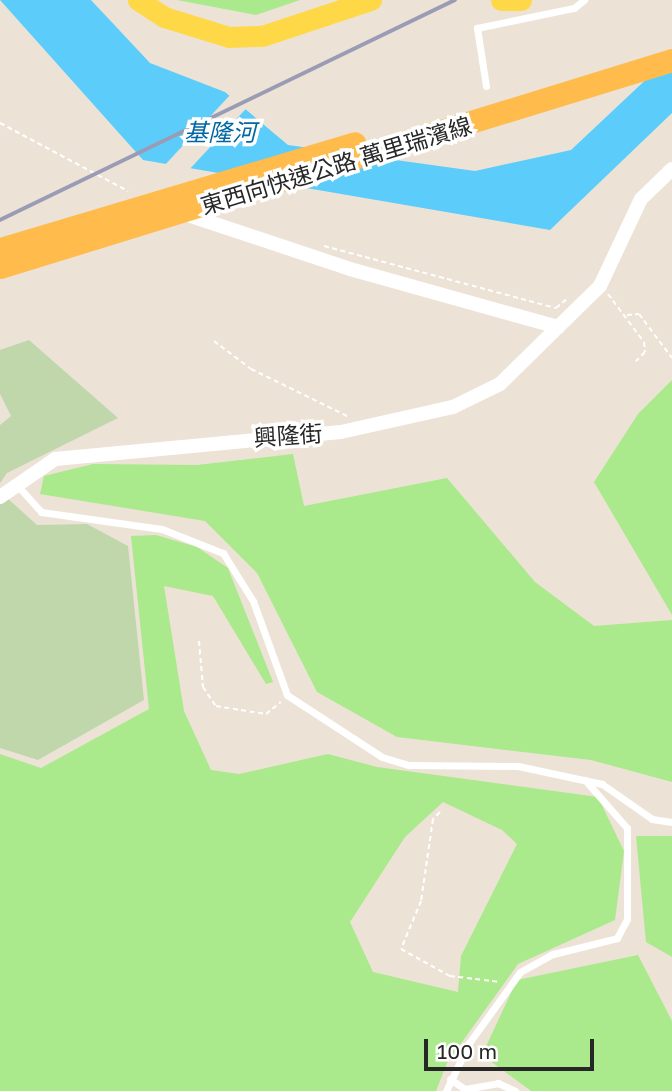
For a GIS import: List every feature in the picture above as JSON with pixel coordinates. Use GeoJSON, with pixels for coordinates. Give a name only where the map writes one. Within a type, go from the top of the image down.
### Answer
{"type":"FeatureCollection","features":[{"type":"Feature","properties":{"kind":"highway","name":"東西向快速公路 萬里瑞濱線"},"geometry":{"type":"LineString","coordinates":[[0,247],[672,45]]}},
{"type":"Feature","properties":{"kind":"highway","name":"東西向快速公路 萬里瑞濱線"},"geometry":{"type":"LineString","coordinates":[[0,267],[672,60]]}},
{"type":"Feature","properties":{"kind":"main road"},"geometry":{"type":"LineString","coordinates":[[138,0],[164,17],[229,37],[262,36],[371,0]]}},
{"type":"Feature","properties":{"kind":"main road"},"geometry":{"type":"LineString","coordinates":[[153,0],[191,18],[254,27],[335,0]]}},
{"type":"Feature","properties":{"kind":"main road"},"geometry":{"type":"LineString","coordinates":[[501,0],[520,0]]}},
{"type":"Feature","properties":{"kind":"street","name":"興隆街"},"geometry":{"type":"LineString","coordinates":[[0,497],[15,481],[55,459],[341,432],[363,422],[453,407],[500,384],[600,286],[641,199],[672,169]]}},
{"type":"Feature","properties":{"kind":"street"},"geometry":{"type":"LineString","coordinates":[[0,247],[106,207],[144,201],[350,269],[558,327]]}},
{"type":"Feature","properties":{"kind":"lane"},"geometry":{"type":"LineString","coordinates":[[486,86],[477,29],[575,8],[584,0]]}},
{"type":"Feature","properties":{"kind":"lane"},"geometry":{"type":"LineString","coordinates":[[15,481],[34,509],[162,528],[223,553],[253,601],[287,695],[353,741],[409,765],[517,766],[584,780],[628,796],[652,819],[672,822]]}},
{"type":"Feature","properties":{"kind":"lane"},"geometry":{"type":"LineString","coordinates":[[446,1091],[450,1079],[520,972],[553,954],[617,938],[627,919],[627,828],[584,780]]}},
{"type":"Feature","properties":{"kind":"lane"},"geometry":{"type":"LineString","coordinates":[[450,1079],[465,1089],[498,1083],[514,1091]]}},
{"type":"Feature","properties":{"kind":"path"},"geometry":{"type":"LineString","coordinates":[[0,123],[144,201]]}},
{"type":"Feature","properties":{"kind":"path"},"geometry":{"type":"LineString","coordinates":[[319,244],[556,308],[573,294]]}},
{"type":"Feature","properties":{"kind":"path"},"geometry":{"type":"LineString","coordinates":[[600,286],[644,342],[636,361]]}},
{"type":"Feature","properties":{"kind":"path"},"geometry":{"type":"LineString","coordinates":[[626,316],[639,314],[672,358]]}},
{"type":"Feature","properties":{"kind":"path"},"geometry":{"type":"LineString","coordinates":[[214,341],[320,407],[363,422]]}},
{"type":"Feature","properties":{"kind":"path"},"geometry":{"type":"LineString","coordinates":[[199,641],[203,687],[216,706],[266,714],[287,695]]}},
{"type":"Feature","properties":{"kind":"path"},"geometry":{"type":"LineString","coordinates":[[440,812],[433,819],[421,901],[401,949],[450,976],[512,985]]}},
{"type":"Feature","properties":{"kind":"green space"},"geometry":{"type":"Polygon","coordinates":[[[177,0],[300,0],[256,15],[177,0]]]}},
{"type":"Feature","properties":{"kind":"green space"},"geometry":{"type":"Polygon","coordinates":[[[29,340],[118,418],[7,473],[0,483],[0,425],[11,416],[0,394],[0,350],[29,340]]]}},
{"type":"Feature","properties":{"kind":"green space"},"geometry":{"type":"Polygon","coordinates":[[[672,380],[672,615],[594,482],[638,414],[672,380]]]}},
{"type":"Feature","properties":{"kind":"green space"},"geometry":{"type":"Polygon","coordinates":[[[293,454],[304,506],[447,478],[535,582],[594,626],[672,620],[672,782],[591,760],[397,737],[317,692],[257,573],[205,521],[40,494],[44,476],[93,464],[197,465],[293,454]]]}},
{"type":"Feature","properties":{"kind":"green space"},"geometry":{"type":"Polygon","coordinates":[[[5,496],[37,525],[87,524],[128,546],[144,700],[38,760],[0,748],[0,505],[5,496]]]}},
{"type":"Feature","properties":{"kind":"green space"},"geometry":{"type":"Polygon","coordinates":[[[156,535],[197,547],[228,568],[273,682],[266,684],[213,596],[164,586],[184,711],[211,770],[239,774],[328,754],[377,767],[598,797],[624,851],[615,920],[518,964],[447,1063],[436,1091],[0,1091],[0,754],[41,768],[149,709],[131,536],[156,535]],[[443,802],[405,837],[350,922],[373,972],[458,992],[461,956],[517,844],[502,830],[443,802]]]}},
{"type":"Feature","properties":{"kind":"green space"},"geometry":{"type":"Polygon","coordinates":[[[636,836],[672,836],[672,957],[646,942],[636,836]]]}},
{"type":"Feature","properties":{"kind":"green space"},"geometry":{"type":"Polygon","coordinates":[[[638,955],[672,1021],[672,1091],[531,1091],[482,1055],[517,980],[638,955]]]}},
{"type":"Feature","properties":{"kind":"water","name":"基隆河"},"geometry":{"type":"Polygon","coordinates":[[[0,0],[91,0],[150,63],[225,92],[288,145],[475,171],[571,150],[672,55],[672,113],[550,230],[143,160],[0,0]]]}},
{"type":"Feature","properties":{"kind":"pier"},"geometry":{"type":"Polygon","coordinates":[[[232,93],[247,107],[166,194],[151,180],[232,93]]]}},
{"type":"Feature","properties":{"kind":"railway"},"geometry":{"type":"LineString","coordinates":[[0,220],[455,0]]}}]}
